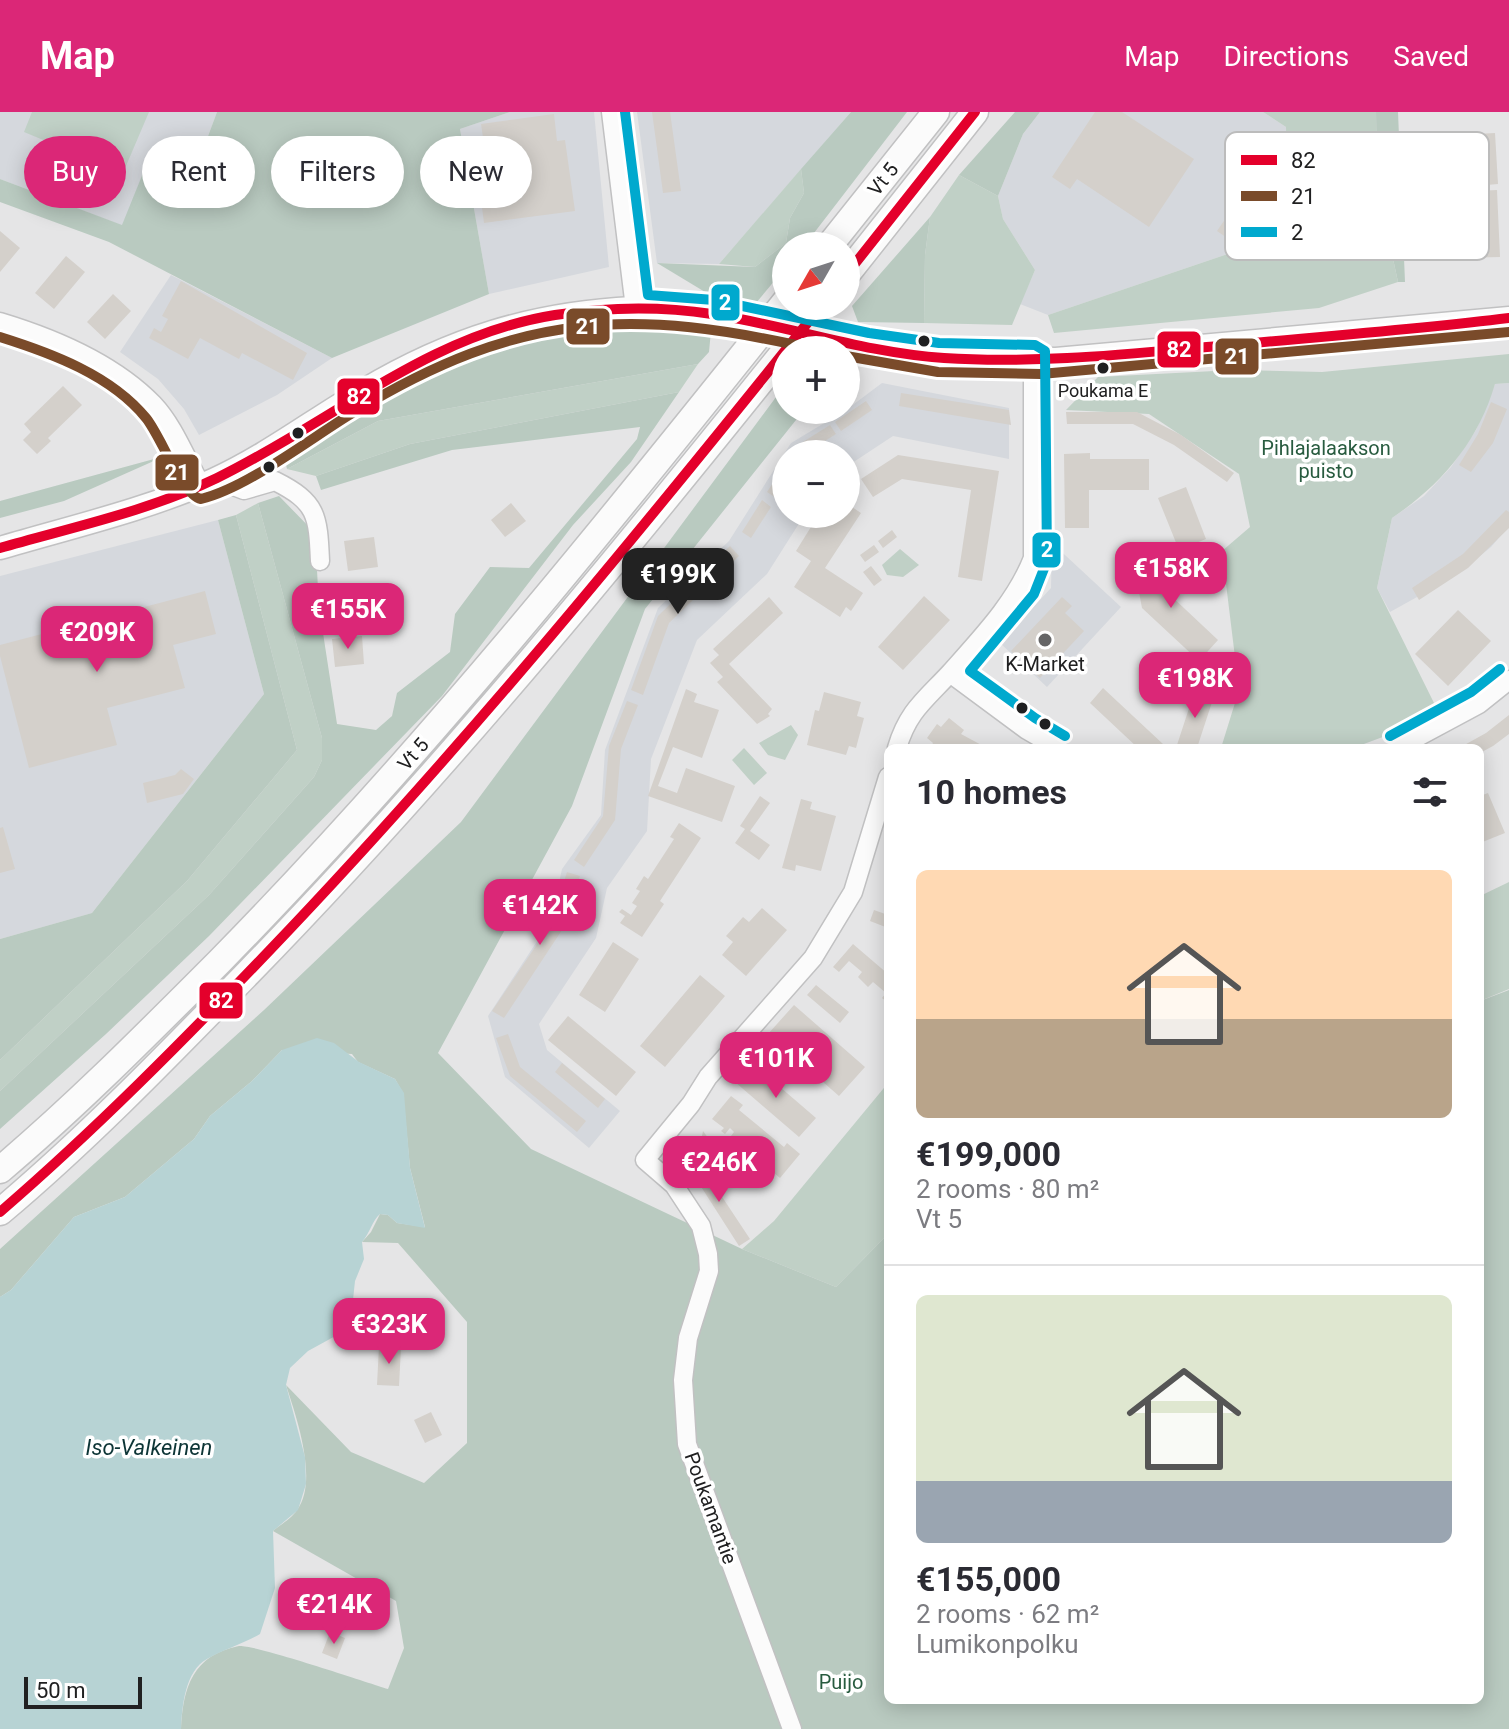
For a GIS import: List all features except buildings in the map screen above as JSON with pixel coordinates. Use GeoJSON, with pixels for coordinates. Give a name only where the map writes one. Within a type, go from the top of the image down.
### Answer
{"type":"FeatureCollection","features":[{"type":"Feature","properties":{"kind":"highway","name":"Vt 5"},"geometry":{"type":"LineString","coordinates":[[840,232],[936,112]]}},
{"type":"Feature","properties":{"kind":"highway","name":"Vt 5"},"geometry":{"type":"LineString","coordinates":[[860,257],[975,112]]}},
{"type":"Feature","properties":{"kind":"highway","name":"Vt 5"},"geometry":{"type":"LineString","coordinates":[[0,1170],[157,1025],[296,883],[415,753],[638,487],[772,319]]}},
{"type":"Feature","properties":{"kind":"highway","name":"Vt 5"},"geometry":{"type":"LineString","coordinates":[[0,1212],[167,1057],[318,901],[437,769],[662,506],[810,320]]}},
{"type":"Feature","properties":{"kind":"main road"},"geometry":{"type":"LineString","coordinates":[[0,548],[159,501],[208,482],[416,361],[465,340],[532,319],[635,308],[711,314],[867,347],[938,357],[1033,359],[1173,350],[1509,318]]}},
{"type":"Feature","properties":{"kind":"street"},"geometry":{"type":"LineString","coordinates":[[611,112],[635,308]]}},
{"type":"Feature","properties":{"kind":"street"},"geometry":{"type":"LineString","coordinates":[[0,322],[71,350],[120,376],[154,405],[208,482],[244,490],[275,481],[299,493],[314,508],[320,561]]}},
{"type":"Feature","properties":{"kind":"street"},"geometry":{"type":"LineString","coordinates":[[899,744],[918,704],[950,673],[1022,586],[1033,558],[1033,359]]}},
{"type":"Feature","properties":{"kind":"street"},"geometry":{"type":"LineString","coordinates":[[950,673],[1051,744]]}},
{"type":"Feature","properties":{"kind":"street"},"geometry":{"type":"LineString","coordinates":[[1404,744],[1479,704],[1509,680]]}},
{"type":"Feature","properties":{"kind":"street","name":"Poukamantie"},"geometry":{"type":"LineString","coordinates":[[792,1729],[687,1444],[683,1380],[688,1338],[709,1271],[701,1226],[674,1185],[645,1160],[691,1104],[708,1077],[813,958],[853,892],[884,790]]}},
{"type":"Feature","properties":{"kind":"shaded area"},"geometry":{"type":"Polygon","coordinates":[[[0,112],[217,112],[208,136],[142,136],[142,176],[123,226],[76,208],[126,208],[126,136],[24,136],[24,188],[0,179],[0,112]]]}},
{"type":"Feature","properties":{"kind":"shaded area"},"geometry":{"type":"Polygon","coordinates":[[[510,112],[594,112],[609,267],[489,294],[474,208],[532,208],[532,136],[461,136],[460,129],[510,112]]]}},
{"type":"Feature","properties":{"kind":"shaded area"},"geometry":{"type":"Polygon","coordinates":[[[637,112],[851,112],[719,264],[657,263],[637,112]]]}},
{"type":"Feature","properties":{"kind":"shaded area"},"geometry":{"type":"Polygon","coordinates":[[[1040,112],[1263,112],[1286,127],[1286,132],[1225,132],[1225,255],[1048,315],[1020,304],[1035,270],[1003,219],[998,196],[1023,134],[1040,112]]]}},
{"type":"Feature","properties":{"kind":"shaded area"},"geometry":{"type":"Polygon","coordinates":[[[171,275],[332,358],[277,395],[199,435],[184,409],[158,379],[120,352],[171,275]]]}},
{"type":"Feature","properties":{"kind":"shaded area"},"geometry":{"type":"Polygon","coordinates":[[[882,383],[1009,408],[1009,459],[893,436],[860,458],[860,440],[796,440],[823,424],[860,424],[860,400],[882,383]]]}},
{"type":"Feature","properties":{"kind":"shaded area"},"geometry":{"type":"Polygon","coordinates":[[[1509,383],[1509,526],[1491,547],[1455,576],[1390,612],[1377,588],[1392,518],[1424,496],[1451,467],[1476,430],[1495,384],[1509,383]]]}},
{"type":"Feature","properties":{"kind":"shaded area"},"geometry":{"type":"Polygon","coordinates":[[[772,473],[772,528],[796,528],[767,574],[697,640],[651,759],[647,831],[607,888],[596,938],[539,1024],[547,1050],[620,1111],[589,1148],[505,1077],[488,1016],[551,920],[562,869],[601,815],[605,750],[658,608],[729,541],[772,473]]]}},
{"type":"Feature","properties":{"kind":"shaded area"},"geometry":{"type":"Polygon","coordinates":[[[218,520],[264,694],[92,913],[0,939],[0,576],[218,520]]]}},
{"type":"Feature","properties":{"kind":"shaded area"},"geometry":{"type":"Polygon","coordinates":[[[1052,543],[1121,607],[1047,687],[1000,643],[1051,588],[1052,543]]]}},
{"type":"Feature","properties":{"kind":"green space"},"geometry":{"type":"Polygon","coordinates":[[[32,112],[149,112],[126,166],[126,136],[34,136],[24,132],[32,112]]]}},
{"type":"Feature","properties":{"kind":"green space"},"geometry":{"type":"Polygon","coordinates":[[[217,112],[510,112],[460,129],[461,136],[420,136],[420,208],[474,208],[489,294],[332,358],[109,242],[0,202],[0,179],[24,188],[24,208],[77,208],[122,225],[142,175],[142,208],[255,208],[255,136],[208,136],[217,112]]]}},
{"type":"Feature","properties":{"kind":"green space"},"geometry":{"type":"Polygon","coordinates":[[[851,112],[907,112],[815,232],[788,232],[790,218],[804,193],[801,169],[851,112]]]}},
{"type":"Feature","properties":{"kind":"green space"},"geometry":{"type":"Polygon","coordinates":[[[1015,112],[1040,112],[1023,134],[998,196],[959,175],[1015,112]]]}},
{"type":"Feature","properties":{"kind":"green space"},"geometry":{"type":"Polygon","coordinates":[[[1263,112],[1376,112],[1376,132],[1286,132],[1286,127],[1263,112]]]}},
{"type":"Feature","properties":{"kind":"green space"},"geometry":{"type":"Polygon","coordinates":[[[1376,112],[1398,112],[1399,132],[1376,132],[1376,112]]]}},
{"type":"Feature","properties":{"kind":"green space"},"geometry":{"type":"Polygon","coordinates":[[[801,169],[804,193],[790,218],[788,232],[772,232],[772,254],[755,267],[719,264],[801,169]]]}},
{"type":"Feature","properties":{"kind":"green space"},"geometry":{"type":"Polygon","coordinates":[[[959,175],[998,196],[1003,219],[1035,270],[1012,325],[924,323],[925,255],[930,217],[959,175]]]}},
{"type":"Feature","properties":{"kind":"green space"},"geometry":{"type":"Polygon","coordinates":[[[930,217],[925,255],[924,323],[858,322],[860,297],[930,217]]]}},
{"type":"Feature","properties":{"kind":"green space"},"geometry":{"type":"Polygon","coordinates":[[[772,254],[772,284],[756,303],[710,295],[657,263],[755,267],[772,254]]]}},
{"type":"Feature","properties":{"kind":"green space"},"geometry":{"type":"Polygon","coordinates":[[[1225,255],[1225,260],[1393,260],[1398,282],[1319,308],[1054,333],[1048,315],[1225,255]]]}},
{"type":"Feature","properties":{"kind":"green space"},"geometry":{"type":"Polygon","coordinates":[[[1393,260],[1404,260],[1405,282],[1398,282],[1393,260]]]}},
{"type":"Feature","properties":{"kind":"green space"},"geometry":{"type":"Polygon","coordinates":[[[637,326],[711,331],[709,352],[698,364],[378,421],[287,469],[284,456],[436,374],[534,332],[637,326]]]}},
{"type":"Feature","properties":{"kind":"green space","name":"Pihlajalaakson puisto"},"geometry":{"type":"Polygon","coordinates":[[[1509,354],[1509,383],[1495,384],[1479,425],[1456,460],[1426,491],[1392,518],[1377,588],[1435,705],[1404,721],[1407,728],[1364,744],[1222,744],[1239,690],[1222,551],[1250,527],[1239,474],[1149,414],[1066,410],[1098,377],[1234,370],[1322,372],[1509,354]]]}},
{"type":"Feature","properties":{"kind":"green space"},"geometry":{"type":"Polygon","coordinates":[[[698,364],[679,392],[410,444],[316,476],[287,469],[378,421],[698,364]]]}},
{"type":"Feature","properties":{"kind":"green space"},"geometry":{"type":"Polygon","coordinates":[[[679,392],[631,462],[573,525],[442,696],[209,936],[0,1129],[0,1091],[209,895],[314,777],[322,760],[322,738],[258,503],[279,496],[315,533],[319,607],[337,724],[376,730],[392,716],[397,693],[450,652],[455,614],[490,567],[529,568],[637,439],[640,427],[452,450],[321,490],[316,476],[410,444],[679,392]]]}},
{"type":"Feature","properties":{"kind":"green space","name":"Puijo"},"geometry":{"type":"Polygon","coordinates":[[[772,402],[772,424],[793,424],[780,440],[772,440],[772,450],[645,609],[572,806],[438,1053],[531,1149],[742,1249],[836,1287],[884,1238],[884,1704],[1484,1704],[1484,999],[1509,990],[1509,1729],[181,1729],[184,1700],[194,1675],[201,1665],[223,1650],[249,1647],[388,1689],[404,1648],[396,1601],[273,1531],[297,1510],[306,1483],[304,1448],[286,1385],[351,1452],[424,1483],[467,1443],[467,1322],[398,1243],[362,1242],[380,1214],[388,1215],[397,1223],[425,1227],[410,1168],[403,1093],[395,1079],[358,1062],[352,1054],[282,1050],[252,1081],[210,1116],[194,1139],[125,1197],[74,1217],[11,1290],[0,1297],[0,1249],[264,1010],[461,822],[772,402]]]}},
{"type":"Feature","properties":{"kind":"green space"},"geometry":{"type":"Polygon","coordinates":[[[165,456],[64,501],[0,518],[0,501],[165,456]]]}},
{"type":"Feature","properties":{"kind":"green space"},"geometry":{"type":"Polygon","coordinates":[[[258,503],[322,738],[322,760],[314,777],[209,895],[0,1091],[0,1060],[187,881],[297,750],[236,515],[258,503]]]}},
{"type":"Feature","properties":{"kind":"green space"},"geometry":{"type":"Polygon","coordinates":[[[236,515],[297,750],[187,881],[0,1060],[0,939],[92,913],[264,694],[218,520],[236,515]]]}},
{"type":"Feature","properties":{"kind":"green space"},"geometry":{"type":"Polygon","coordinates":[[[900,549],[919,565],[903,577],[887,575],[882,565],[900,549]]]}},
{"type":"Feature","properties":{"kind":"green space"},"geometry":{"type":"Polygon","coordinates":[[[791,725],[798,735],[785,760],[768,755],[759,743],[791,725]]]}},
{"type":"Feature","properties":{"kind":"green space"},"geometry":{"type":"Polygon","coordinates":[[[744,748],[767,773],[754,785],[732,760],[744,748]]]}},
{"type":"Feature","properties":{"kind":"green space"},"geometry":{"type":"Polygon","coordinates":[[[1509,882],[1509,989],[1484,999],[1484,894],[1509,882]]]}},
{"type":"Feature","properties":{"kind":"green space"},"geometry":{"type":"Polygon","coordinates":[[[884,1088],[884,1238],[836,1287],[742,1249],[774,1221],[884,1088]]]}},
{"type":"Feature","properties":{"kind":"water","name":"Iso-Valkeinen"},"geometry":{"type":"Polygon","coordinates":[[[317,1038],[334,1043],[359,1062],[395,1079],[404,1093],[410,1168],[425,1228],[397,1223],[388,1215],[380,1214],[377,1217],[362,1242],[364,1259],[355,1281],[350,1328],[308,1351],[290,1368],[286,1385],[305,1457],[306,1484],[298,1510],[273,1531],[275,1588],[260,1634],[213,1655],[194,1672],[186,1690],[181,1729],[0,1729],[0,1297],[11,1290],[74,1217],[125,1197],[194,1139],[210,1116],[252,1081],[282,1050],[317,1038]]]}},
{"type":"Feature","properties":{"kind":"transit line","name":"2"},"geometry":{"type":"LineString","coordinates":[[625,112],[648,295],[714,300],[869,333],[939,343],[1035,345],[1045,351],[1047,561],[1034,594],[970,671],[1065,736]]}},
{"type":"Feature","properties":{"kind":"transit line","name":"82"},"geometry":{"type":"LineString","coordinates":[[860,257],[975,112]]}},
{"type":"Feature","properties":{"kind":"transit line","name":"82"},"geometry":{"type":"LineString","coordinates":[[0,548],[110,518],[191,490],[259,456],[422,361],[464,341],[509,325],[555,315],[634,308],[692,311],[885,351],[978,360],[1151,352],[1509,318]]}},
{"type":"Feature","properties":{"kind":"transit line","name":"82"},"geometry":{"type":"LineString","coordinates":[[0,1212],[171,1052],[413,795],[620,553],[810,320]]}},
{"type":"Feature","properties":{"kind":"transit line","name":"21"},"geometry":{"type":"LineString","coordinates":[[0,337],[59,358],[116,389],[146,418],[186,487],[201,499],[258,473],[354,412],[414,379],[470,354],[525,337],[578,327],[633,324],[690,327],[772,340]]}},
{"type":"Feature","properties":{"kind":"transit line","name":"21"},"geometry":{"type":"LineString","coordinates":[[860,358],[938,372],[1041,374],[1509,332]]}},
{"type":"Feature","properties":{"kind":"transit line","name":"2"},"geometry":{"type":"LineString","coordinates":[[1390,736],[1471,692],[1500,669]]}},
{"type":"Feature","properties":{"kind":"place","name":"Poukama E"},"geometry":{"type":"Point","coordinates":[1103,368]}},
{"type":"Feature","properties":{"kind":"place","name":"K-Market"},"geometry":{"type":"Point","coordinates":[1045,640]}}]}
